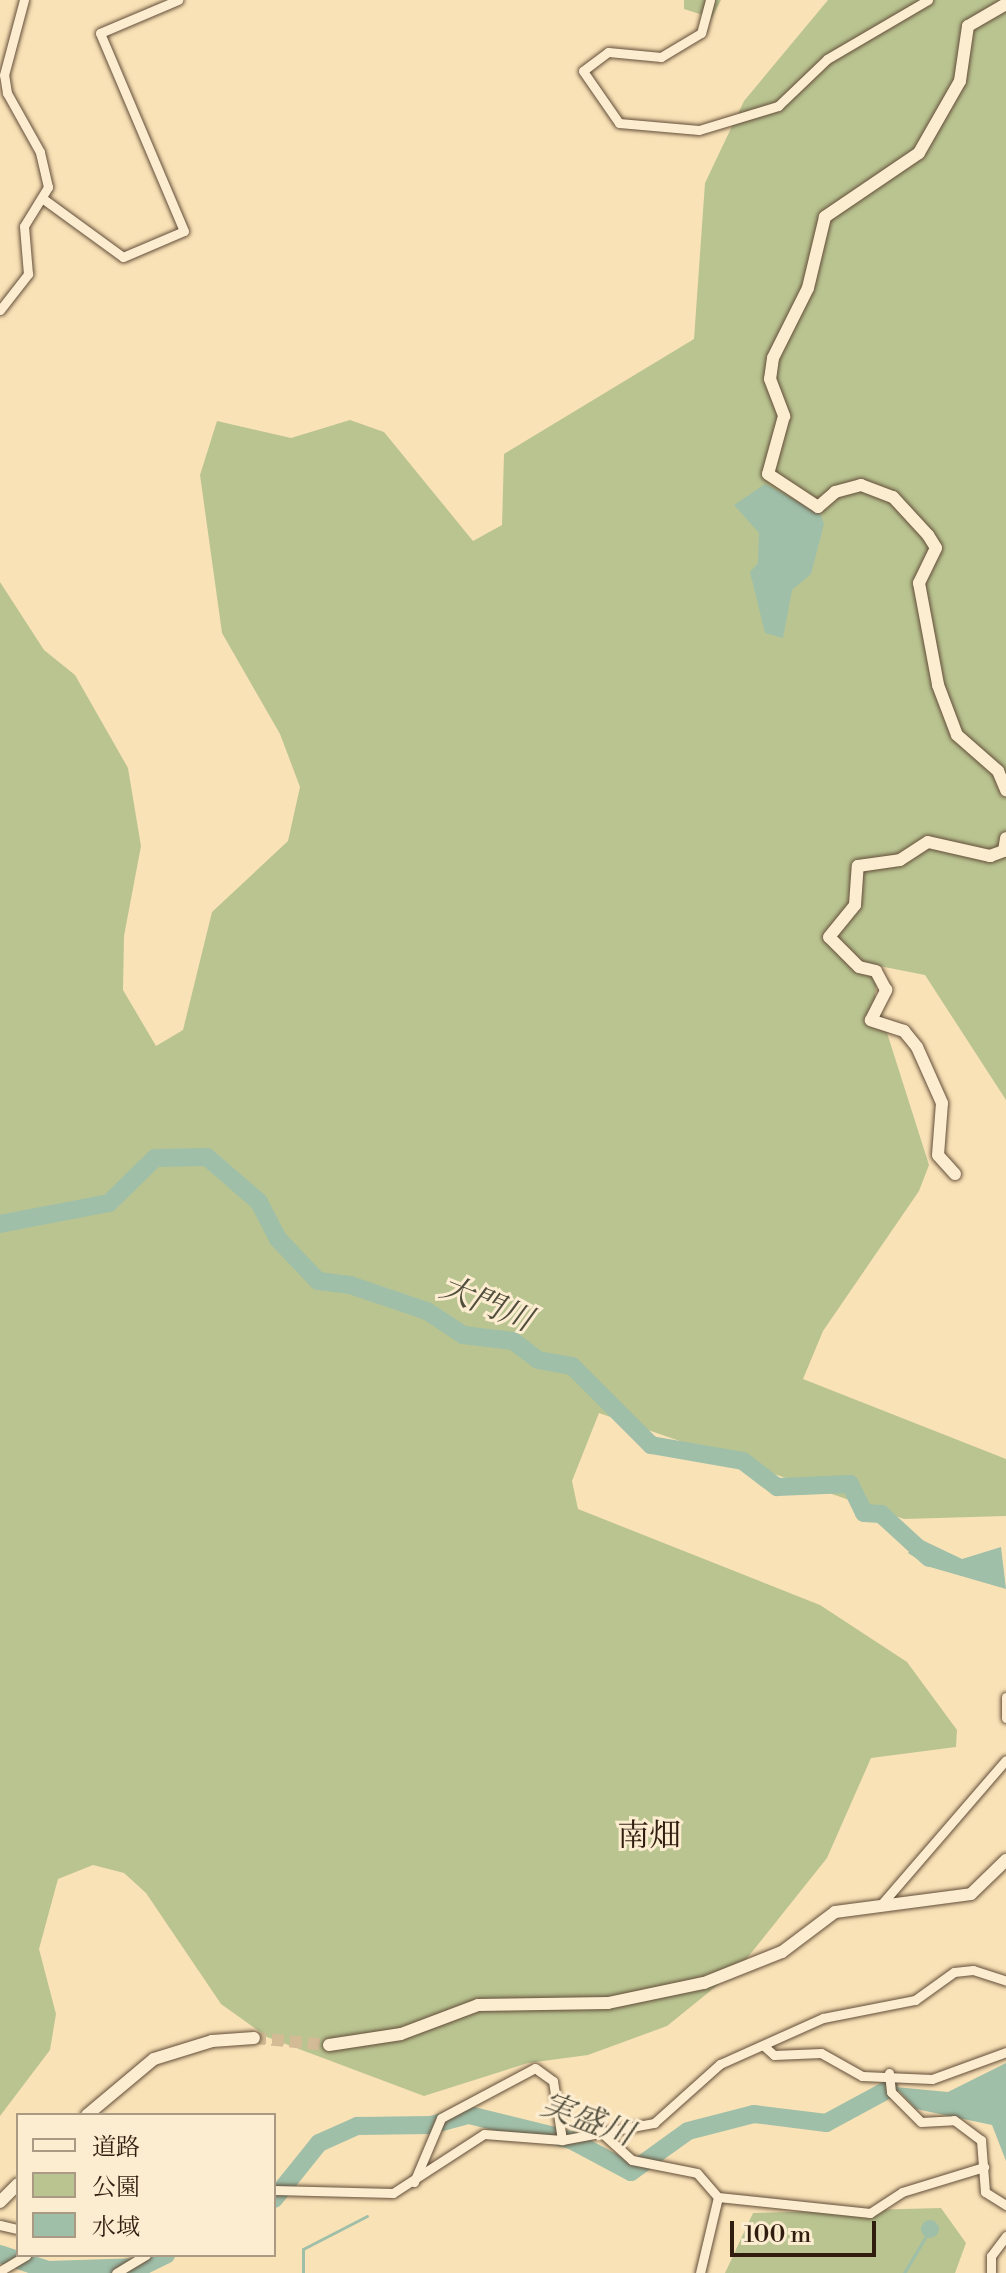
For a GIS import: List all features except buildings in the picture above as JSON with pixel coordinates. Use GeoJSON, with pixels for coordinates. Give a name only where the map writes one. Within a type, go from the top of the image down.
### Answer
{"type":"FeatureCollection","features":[{"type":"Feature","properties":{"kind":"main road"},"geometry":{"type":"LineString","coordinates":[[1006,4],[968,26],[960,81],[919,153],[825,217],[821,255],[773,358],[770,379],[784,416],[768,474],[818,507],[835,492],[861,485],[893,497],[928,535],[936,548],[919,583],[938,685],[957,735],[998,771],[1006,790]]}},
{"type":"Feature","properties":{"kind":"main road"},"geometry":{"type":"LineString","coordinates":[[955,1174],[938,1155],[942,1103],[917,1047],[904,1031],[871,1020],[886,990],[876,971],[859,967],[829,937],[855,905],[858,866],[900,860],[928,842],[990,856],[1004,851],[1006,838]]}},
{"type":"Feature","properties":{"kind":"main road"},"geometry":{"type":"LineString","coordinates":[[329,2045],[390,2037],[478,2005],[667,1994],[782,1952],[835,1912],[971,1894],[1006,1860]]}},
{"type":"Feature","properties":{"kind":"main road"},"geometry":{"type":"LineString","coordinates":[[89,2113],[154,2059],[212,2041],[254,2038]]}},
{"type":"Feature","properties":{"kind":"main road"},"geometry":{"type":"LineString","coordinates":[[0,2202],[16,2186]]}},
{"type":"Feature","properties":{"kind":"street"},"geometry":{"type":"LineString","coordinates":[[0,310],[28,274],[24,226],[42,198],[47,170],[7,93],[4,75],[24,0]]}},
{"type":"Feature","properties":{"kind":"street"},"geometry":{"type":"LineString","coordinates":[[42,198],[123,257],[184,231],[100,33],[178,0]]}},
{"type":"Feature","properties":{"kind":"street"},"geometry":{"type":"LineString","coordinates":[[710,0],[701,33],[661,57],[608,52],[583,71],[619,123],[699,130],[778,106],[827,59],[928,0]]}},
{"type":"Feature","properties":{"kind":"street"},"geometry":{"type":"LineString","coordinates":[[1006,1697],[1006,1718]]}},
{"type":"Feature","properties":{"kind":"street"},"geometry":{"type":"LineString","coordinates":[[879,1907],[1006,1760]]}},
{"type":"Feature","properties":{"kind":"street"},"geometry":{"type":"LineString","coordinates":[[991,1776],[1006,1780]]}},
{"type":"Feature","properties":{"kind":"street"},"geometry":{"type":"LineString","coordinates":[[276,2190],[340,2187],[366,2196],[414,2182],[484,2134],[562,2140],[654,2123],[720,2064],[765,2047],[823,2018],[915,2000],[954,1972],[1006,1981]]}},
{"type":"Feature","properties":{"kind":"street"},"geometry":{"type":"LineString","coordinates":[[765,2047],[774,2055],[821,2053],[862,2076],[889,2073],[932,2079],[1006,2052]]}},
{"type":"Feature","properties":{"kind":"street"},"geometry":{"type":"LineString","coordinates":[[414,2182],[441,2118],[535,2068],[553,2081],[562,2140]]}},
{"type":"Feature","properties":{"kind":"street"},"geometry":{"type":"LineString","coordinates":[[889,2073],[891,2092],[921,2122],[954,2120],[972,2130],[981,2140],[985,2192],[1006,2205]]}},
{"type":"Feature","properties":{"kind":"street"},"geometry":{"type":"LineString","coordinates":[[603,2134],[632,2160],[697,2173],[718,2197],[870,2213],[902,2192],[984,2167]]}},
{"type":"Feature","properties":{"kind":"street"},"geometry":{"type":"LineString","coordinates":[[700,2273],[718,2197]]}},
{"type":"Feature","properties":{"kind":"street"},"geometry":{"type":"LineString","coordinates":[[991,2273],[991,2256],[1006,2236]]}},
{"type":"Feature","properties":{"kind":"street"},"geometry":{"type":"LineString","coordinates":[[0,2271],[24,2257]]}},
{"type":"Feature","properties":{"kind":"street"},"geometry":{"type":"LineString","coordinates":[[116,2273],[143,2257]]}},
{"type":"Feature","properties":{"kind":"green space"},"geometry":{"type":"Polygon","coordinates":[[[684,0],[721,0],[712,18],[684,9],[684,0]]]}},
{"type":"Feature","properties":{"kind":"green space"},"geometry":{"type":"Polygon","coordinates":[[[828,0],[1006,0],[1006,1100],[925,975],[879,966],[875,995],[929,1165],[919,1191],[823,1331],[803,1379],[1006,1459],[1006,1516],[904,1519],[599,1413],[572,1481],[578,1509],[820,1605],[907,1662],[957,1730],[956,1747],[871,1758],[827,1858],[740,1967],[667,2026],[588,2055],[528,2063],[424,2096],[267,2037],[221,2004],[146,1893],[124,1873],[93,1865],[58,1879],[39,1949],[56,2014],[50,2050],[0,2116],[0,582],[44,650],[75,675],[128,768],[141,846],[124,936],[123,990],[156,1046],[183,1030],[212,912],[288,841],[300,787],[280,734],[222,633],[200,475],[217,421],[291,438],[350,420],[384,432],[473,541],[502,525],[504,454],[694,339],[705,183],[744,101],[828,0]]]}},
{"type":"Feature","properties":{"kind":"green space"},"geometry":{"type":"Polygon","coordinates":[[[941,2208],[966,2243],[955,2273],[725,2273],[753,2213],[941,2208]]]}},
{"type":"Feature","properties":{"kind":"water"},"geometry":{"type":"Polygon","coordinates":[[[765,484],[820,513],[824,524],[811,574],[792,590],[783,638],[765,633],[750,572],[758,563],[759,533],[734,505],[765,484]]]}},
{"type":"Feature","properties":{"kind":"water"},"geometry":{"type":"Polygon","coordinates":[[[918,1538],[962,1559],[1001,1547],[1006,1589],[930,1567],[908,1553],[918,1538]]]}},
{"type":"Feature","properties":{"kind":"water"},"geometry":{"type":"Polygon","coordinates":[[[1006,2063],[1006,2161],[992,2125],[916,2109],[895,2087],[948,2092],[1006,2063]]]}},
{"type":"Feature","properties":{"kind":"water"},"geometry":{"type":"Polygon","coordinates":[[[930,2220],[939,2229],[930,2238],[921,2229],[930,2220]]]}},
{"type":"Feature","properties":{"kind":"waterway","name":"大門川"},"geometry":{"type":"LineString","coordinates":[[0,1224],[109,1203],[155,1158],[207,1157],[259,1202],[278,1239],[318,1281],[350,1285],[427,1311],[463,1335],[513,1341],[538,1360],[572,1366],[651,1445],[743,1461],[777,1487],[850,1484],[864,1513],[881,1514],[929,1558]]}},
{"type":"Feature","properties":{"kind":"waterway","name":"実盛川"},"geometry":{"type":"LineString","coordinates":[[276,2197],[319,2143],[357,2126],[431,2125],[469,2115],[571,2140],[631,2172],[688,2131],[754,2114],[826,2123],[889,2089]]}},
{"type":"Feature","properties":{"kind":"waterway"},"geometry":{"type":"LineString","coordinates":[[303,2273],[303,2249],[367,2216]]}},
{"type":"Feature","properties":{"kind":"waterway"},"geometry":{"type":"LineString","coordinates":[[904,2273],[926,2236]]}},
{"type":"Feature","properties":{"kind":"waterway","name":"実盛川"},"geometry":{"type":"LineString","coordinates":[[0,2254],[48,2270],[141,2267],[162,2257]]}},
{"type":"Feature","properties":{"kind":"tunnel"},"geometry":{"type":"LineString","coordinates":[[254,2038],[329,2045]]}},
{"type":"Feature","properties":{"kind":"district","name":"南畑"},"geometry":{"type":"Point","coordinates":[649,1836]}}]}
